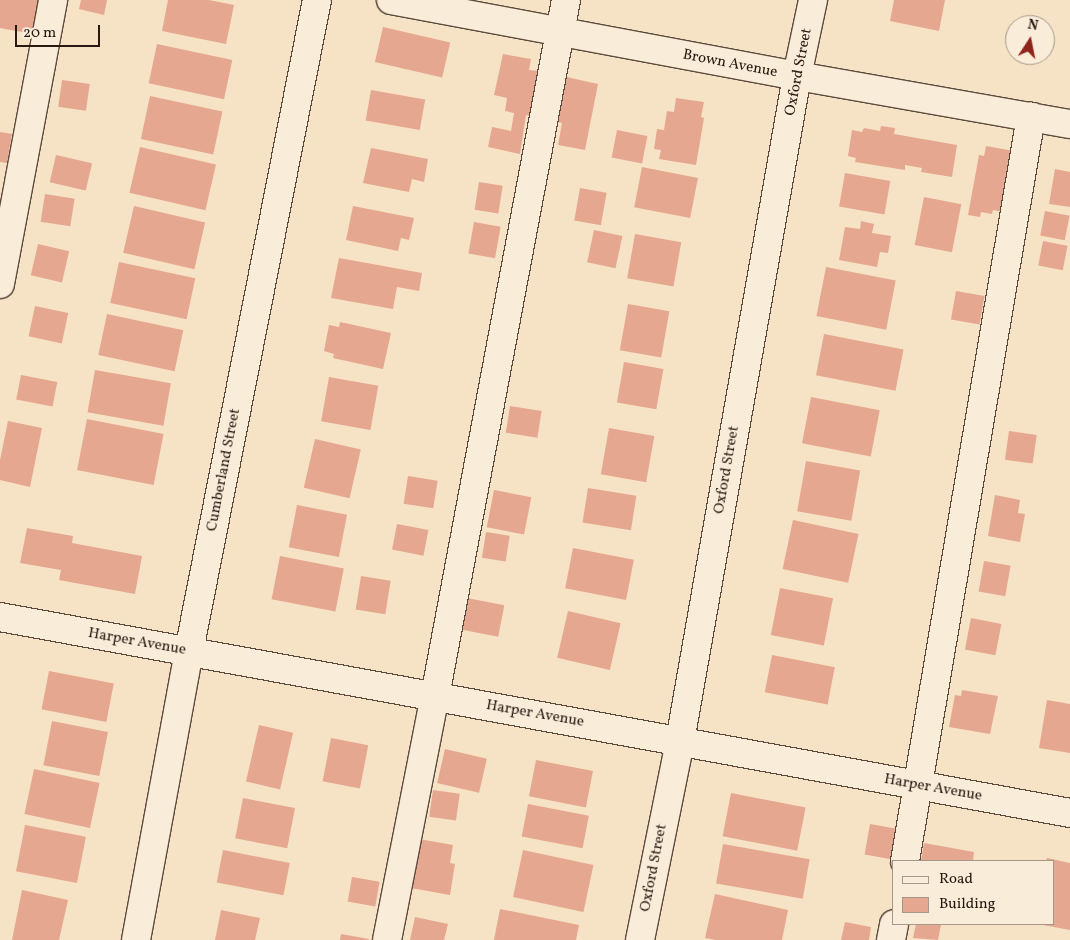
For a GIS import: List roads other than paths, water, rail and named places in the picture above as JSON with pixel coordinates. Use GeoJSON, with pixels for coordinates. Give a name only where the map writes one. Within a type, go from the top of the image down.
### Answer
{"type":"FeatureCollection","features":[{"type":"Feature","properties":{"kind":"street"},"geometry":{"type":"LineString","coordinates":[[0,284],[53,0]]}},
{"type":"Feature","properties":{"kind":"street","name":"Cumberland Street"},"geometry":{"type":"LineString","coordinates":[[136,940],[189,652],[317,0]]}},
{"type":"Feature","properties":{"kind":"street","name":"Brown Avenue"},"geometry":{"type":"LineString","coordinates":[[391,0],[797,76],[1070,124]]}},
{"type":"Feature","properties":{"kind":"street"},"geometry":{"type":"LineString","coordinates":[[387,940],[436,696],[566,0]]}},
{"type":"Feature","properties":{"kind":"street","name":"Oxford Street"},"geometry":{"type":"LineString","coordinates":[[640,940],[680,741],[797,76],[813,0]]}},
{"type":"Feature","properties":{"kind":"street"},"geometry":{"type":"LineString","coordinates":[[905,860],[1031,117]]}},
{"type":"Feature","properties":{"kind":"street","name":"Harper Avenue"},"geometry":{"type":"LineString","coordinates":[[0,617],[1070,813]]}},
{"type":"Feature","properties":{"kind":"street"},"geometry":{"type":"LineString","coordinates":[[891,940],[894,925]]}}]}
